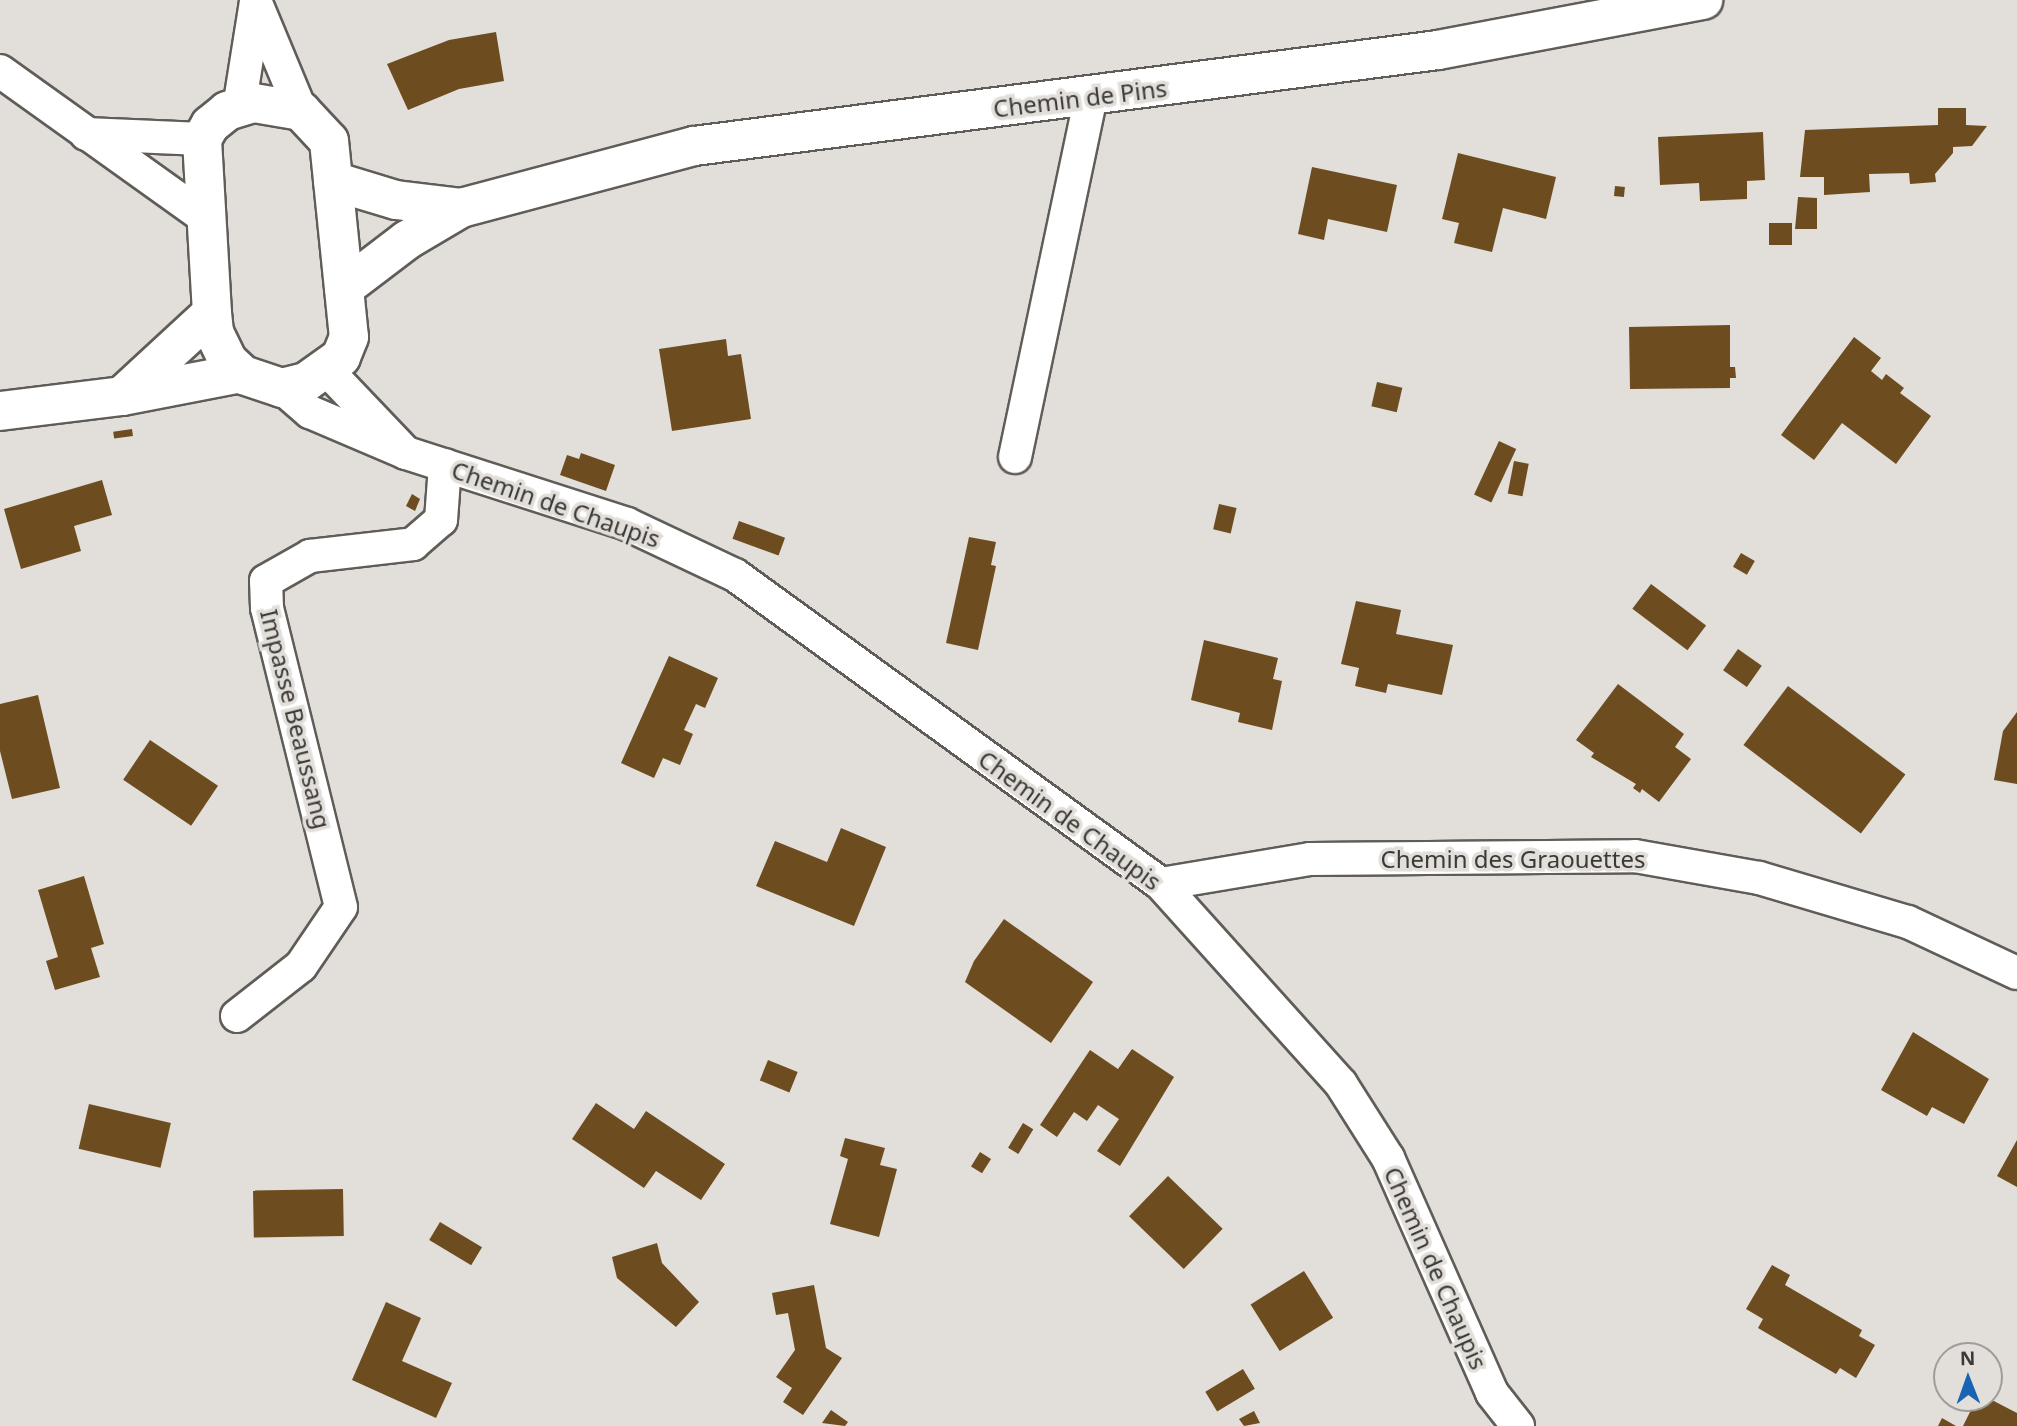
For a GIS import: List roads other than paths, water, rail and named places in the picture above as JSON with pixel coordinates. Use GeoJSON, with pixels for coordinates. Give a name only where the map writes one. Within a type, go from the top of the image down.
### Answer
{"type":"FeatureCollection","features":[{"type":"Feature","properties":{"kind":"street","name":"Chemin de Pins"},"geometry":{"type":"LineString","coordinates":[[344,288],[407,240],[461,208],[694,146],[1438,50],[1703,0]]}},
{"type":"Feature","properties":{"kind":"street"},"geometry":{"type":"LineString","coordinates":[[239,108],[256,2]]}},
{"type":"Feature","properties":{"kind":"street"},"geometry":{"type":"LineString","coordinates":[[256,2],[301,111],[329,141],[349,338],[341,357],[327,370],[306,382],[282,388],[241,373],[228,361],[215,332],[202,139],[209,125],[239,108],[277,104],[301,111]]}},
{"type":"Feature","properties":{"kind":"street"},"geometry":{"type":"LineString","coordinates":[[0,71],[207,219]]}},
{"type":"Feature","properties":{"kind":"street"},"geometry":{"type":"LineString","coordinates":[[1015,457],[1091,96]]}},
{"type":"Feature","properties":{"kind":"street"},"geometry":{"type":"LineString","coordinates":[[84,133],[202,139]]}},
{"type":"Feature","properties":{"kind":"street","name":"Chemin de Pins"},"geometry":{"type":"LineString","coordinates":[[333,181],[396,200],[461,208]]}},
{"type":"Feature","properties":{"kind":"street"},"geometry":{"type":"LineString","coordinates":[[122,396],[212,313]]}},
{"type":"Feature","properties":{"kind":"street","name":"Chemin de Chaupis"},"geometry":{"type":"LineString","coordinates":[[327,370],[407,453]]}},
{"type":"Feature","properties":{"kind":"street"},"geometry":{"type":"LineString","coordinates":[[0,411],[122,396],[241,373]]}},
{"type":"Feature","properties":{"kind":"street","name":"Chemin de Chaupis"},"geometry":{"type":"LineString","coordinates":[[282,388],[310,412],[407,453],[627,524],[736,575],[1161,884],[1341,1084],[1388,1158],[1492,1393],[1518,1426]]}},
{"type":"Feature","properties":{"kind":"street","name":"Impasse Beaussang"},"geometry":{"type":"LineString","coordinates":[[237,1016],[301,966],[341,907],[267,608],[266,581],[310,556],[413,544],[441,520],[444,465]]}},
{"type":"Feature","properties":{"kind":"street","name":"Chemin des Graouettes"},"geometry":{"type":"LineString","coordinates":[[1161,884],[1310,859],[1635,856],[1759,878],[1908,922],[2017,973]]}}]}
